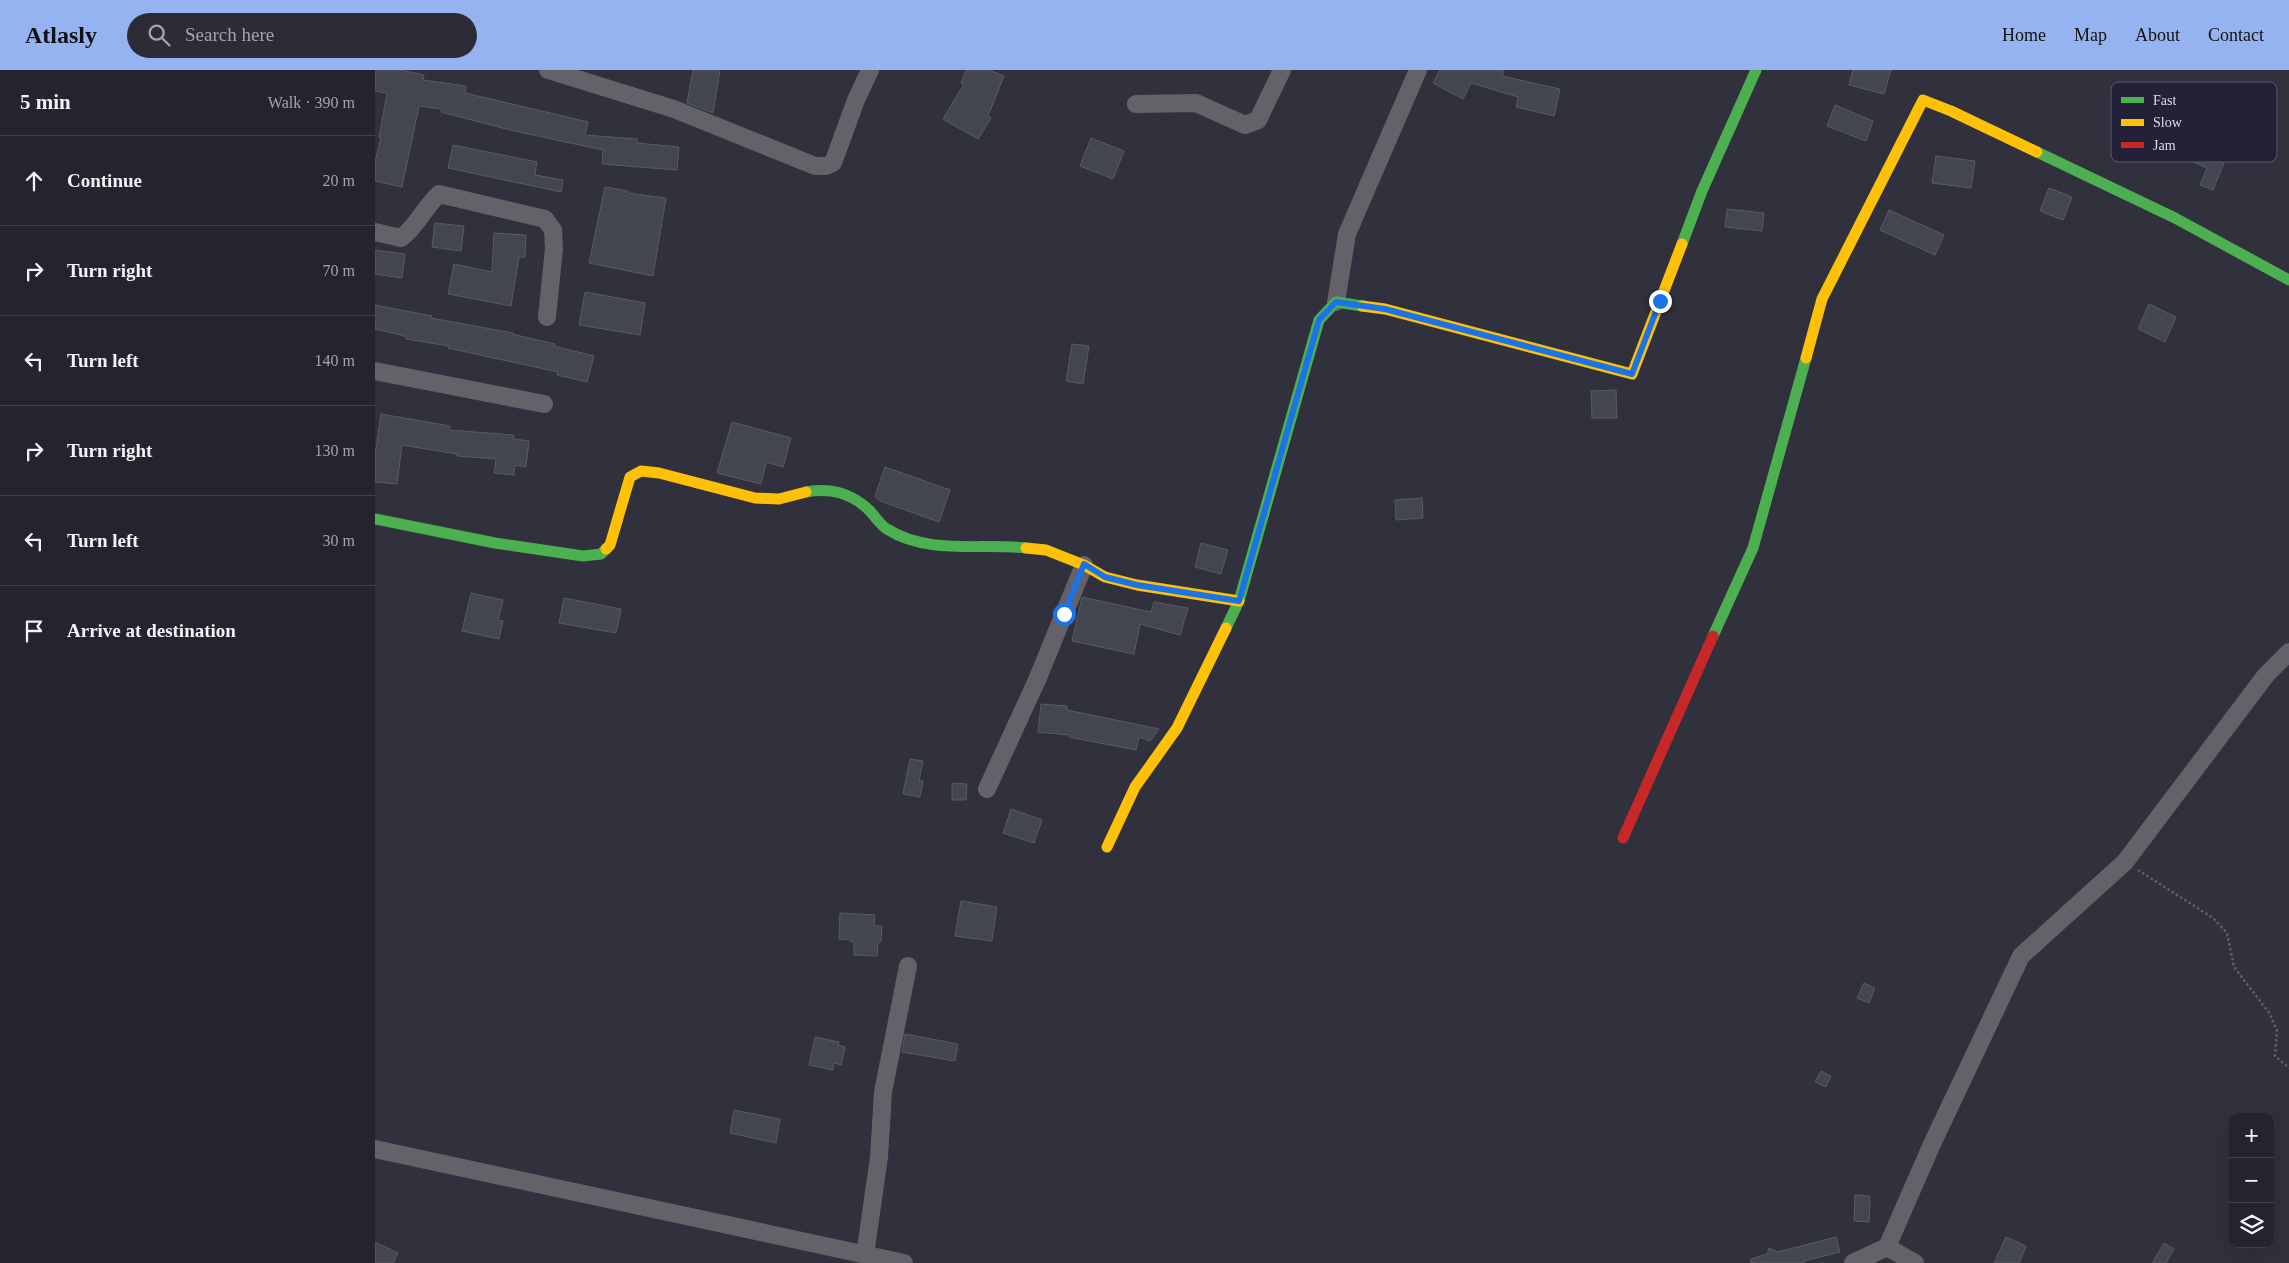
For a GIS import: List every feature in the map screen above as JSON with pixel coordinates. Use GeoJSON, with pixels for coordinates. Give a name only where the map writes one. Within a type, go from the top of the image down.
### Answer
{"type":"FeatureCollection","features":[{"type":"Feature","properties":{"kind":"street"},"geometry":{"type":"LineString","coordinates":[[548,70],[674,109],[815,166],[826,166],[833,163],[856,100],[870,70]]}},
{"type":"Feature","properties":{"kind":"street"},"geometry":{"type":"LineString","coordinates":[[1136,104],[1196,103],[1245,125],[1258,120],[1282,70]]}},
{"type":"Feature","properties":{"kind":"street"},"geometry":{"type":"LineString","coordinates":[[1107,848],[1135,787],[1177,728],[1239,601],[1319,320],[1336,302],[1347,234],[1418,70]]}},
{"type":"Feature","properties":{"kind":"street"},"geometry":{"type":"LineString","coordinates":[[1336,302],[1385,309],[1632,374],[1702,191],[1756,70]]}},
{"type":"Feature","properties":{"kind":"street"},"geometry":{"type":"LineString","coordinates":[[1623,838],[1753,548],[1822,299],[1923,100],[1951,111],[2175,218],[2289,280]]}},
{"type":"Feature","properties":{"kind":"street"},"geometry":{"type":"LineString","coordinates":[[375,232],[401,238],[413,229],[431,202],[439,194],[545,219],[553,230],[555,248],[547,317]]}},
{"type":"Feature","properties":{"kind":"street"},"geometry":{"type":"LineString","coordinates":[[375,371],[544,404]]}},
{"type":"Feature","properties":{"kind":"street"},"geometry":{"type":"LineString","coordinates":[[375,519],[495,543],[583,556],[601,554],[610,545],[630,477],[641,471],[659,473],[755,498],[779,499],[798,493],[826,489],[851,497],[868,508],[886,529],[907,538],[936,546],[1006,546],[1045,550],[1084,564],[1105,577],[1137,585],[1239,601]]}},
{"type":"Feature","properties":{"kind":"street"},"geometry":{"type":"LineString","coordinates":[[987,789],[1037,680],[1084,564]]}},
{"type":"Feature","properties":{"kind":"street"},"geometry":{"type":"LineString","coordinates":[[1853,1263],[1887,1248],[1932,1144],[2021,956],[2125,862],[2265,675],[2289,652]]}},
{"type":"Feature","properties":{"kind":"street"},"geometry":{"type":"LineString","coordinates":[[865,1255],[879,1157],[883,1092],[908,966]]}},
{"type":"Feature","properties":{"kind":"street"},"geometry":{"type":"LineString","coordinates":[[375,1149],[904,1263]]}},
{"type":"Feature","properties":{"kind":"street"},"geometry":{"type":"LineString","coordinates":[[1887,1248],[1915,1263]]}},
{"type":"Feature","properties":{"kind":"path"},"geometry":{"type":"LineString","coordinates":[[2125,862],[2213,918],[2227,933],[2234,967],[2270,1014],[2277,1030],[2275,1056],[2289,1068]]}},
{"type":"Feature","properties":{"kind":"building"},"geometry":{"type":"Polygon","coordinates":[[[375,70],[400,70],[424,75],[423,80],[466,86],[465,93],[588,122],[585,135],[637,139],[637,143],[679,147],[677,170],[602,164],[603,150],[510,130],[441,112],[442,109],[419,106],[402,187],[375,181],[375,162],[381,138],[379,138],[387,93],[375,91],[375,70]]]}},
{"type":"Feature","properties":{"kind":"building"},"geometry":{"type":"Polygon","coordinates":[[[693,70],[720,70],[713,113],[687,103],[693,70]]]}},
{"type":"Feature","properties":{"kind":"building"},"geometry":{"type":"Polygon","coordinates":[[[966,70],[989,70],[1004,76],[988,116],[991,118],[978,139],[943,119],[964,84],[961,83],[966,70]]]}},
{"type":"Feature","properties":{"kind":"building"},"geometry":{"type":"Polygon","coordinates":[[[1440,70],[1504,70],[1502,76],[1560,89],[1554,116],[1516,107],[1518,97],[1471,83],[1463,99],[1433,83],[1440,70]]]}},
{"type":"Feature","properties":{"kind":"building"},"geometry":{"type":"Polygon","coordinates":[[[1853,70],[1891,70],[1884,94],[1849,85],[1853,70]]]}},
{"type":"Feature","properties":{"kind":"building"},"geometry":{"type":"Polygon","coordinates":[[[1835,105],[1873,121],[1866,141],[1827,126],[1835,105]]]}},
{"type":"Feature","properties":{"kind":"building"},"geometry":{"type":"Polygon","coordinates":[[[1091,138],[1124,151],[1113,179],[1080,166],[1091,138]]]}},
{"type":"Feature","properties":{"kind":"building"},"geometry":{"type":"Polygon","coordinates":[[[453,145],[537,162],[535,175],[563,180],[561,192],[448,168],[453,145]]]}},
{"type":"Feature","properties":{"kind":"building"},"geometry":{"type":"Polygon","coordinates":[[[1936,156],[1975,161],[1971,188],[1932,183],[1936,156]]]}},
{"type":"Feature","properties":{"kind":"building"},"geometry":{"type":"Polygon","coordinates":[[[2194,162],[2224,162],[2213,190],[2200,185],[2207,168],[2194,162]]]}},
{"type":"Feature","properties":{"kind":"building"},"geometry":{"type":"Polygon","coordinates":[[[605,187],[628,191],[628,193],[666,198],[653,276],[589,263],[605,187]]]}},
{"type":"Feature","properties":{"kind":"building"},"geometry":{"type":"Polygon","coordinates":[[[2049,188],[2072,197],[2063,220],[2040,211],[2049,188]]]}},
{"type":"Feature","properties":{"kind":"building"},"geometry":{"type":"Polygon","coordinates":[[[1727,209],[1764,213],[1762,231],[1725,227],[1727,209]]]}},
{"type":"Feature","properties":{"kind":"building"},"geometry":{"type":"Polygon","coordinates":[[[1889,210],[1944,235],[1935,255],[1880,230],[1889,210]]]}},
{"type":"Feature","properties":{"kind":"building"},"geometry":{"type":"Polygon","coordinates":[[[435,223],[464,226],[461,251],[432,247],[435,223]]]}},
{"type":"Feature","properties":{"kind":"building"},"geometry":{"type":"Polygon","coordinates":[[[494,233],[526,235],[525,257],[519,257],[511,306],[448,294],[454,264],[492,272],[494,233]]]}},
{"type":"Feature","properties":{"kind":"building"},"geometry":{"type":"Polygon","coordinates":[[[375,250],[405,254],[402,278],[375,274],[375,250]]]}},
{"type":"Feature","properties":{"kind":"building"},"geometry":{"type":"Polygon","coordinates":[[[585,292],[645,303],[640,335],[579,325],[585,292]]]}},
{"type":"Feature","properties":{"kind":"building"},"geometry":{"type":"Polygon","coordinates":[[[2149,304],[2176,317],[2165,342],[2138,329],[2149,304]]]}},
{"type":"Feature","properties":{"kind":"building"},"geometry":{"type":"Polygon","coordinates":[[[375,305],[432,316],[431,318],[513,333],[594,356],[587,382],[557,375],[558,372],[448,348],[449,346],[406,339],[407,337],[375,329],[375,305]]]}},
{"type":"Feature","properties":{"kind":"building"},"geometry":{"type":"Polygon","coordinates":[[[1072,344],[1089,346],[1083,384],[1066,381],[1072,344]]]}},
{"type":"Feature","properties":{"kind":"building"},"geometry":{"type":"Polygon","coordinates":[[[1616,390],[1617,418],[1592,418],[1591,391],[1616,390]]]}},
{"type":"Feature","properties":{"kind":"building"},"geometry":{"type":"Polygon","coordinates":[[[381,414],[450,426],[450,430],[513,435],[514,439],[529,441],[526,467],[515,465],[514,475],[494,473],[496,459],[457,456],[457,454],[402,445],[397,484],[375,482],[375,456],[381,414]]]}},
{"type":"Feature","properties":{"kind":"building"},"geometry":{"type":"Polygon","coordinates":[[[732,422],[791,438],[783,467],[766,462],[761,484],[717,473],[732,422]]]}},
{"type":"Feature","properties":{"kind":"building"},"geometry":{"type":"Polygon","coordinates":[[[885,467],[950,490],[939,522],[880,501],[875,496],[885,467]]]}},
{"type":"Feature","properties":{"kind":"building"},"geometry":{"type":"Polygon","coordinates":[[[1422,498],[1423,518],[1396,520],[1395,500],[1422,498]]]}},
{"type":"Feature","properties":{"kind":"building"},"geometry":{"type":"Polygon","coordinates":[[[1201,543],[1228,550],[1221,574],[1195,567],[1201,543]]]}},
{"type":"Feature","properties":{"kind":"building"},"geometry":{"type":"Polygon","coordinates":[[[471,593],[503,600],[498,620],[503,621],[499,639],[462,631],[471,593]]]}},
{"type":"Feature","properties":{"kind":"building"},"geometry":{"type":"Polygon","coordinates":[[[1082,597],[1151,612],[1154,602],[1188,608],[1180,635],[1140,624],[1134,654],[1072,641],[1082,597]]]}},
{"type":"Feature","properties":{"kind":"building"},"geometry":{"type":"Polygon","coordinates":[[[564,598],[621,609],[616,633],[559,623],[564,598]]]}},
{"type":"Feature","properties":{"kind":"building"},"geometry":{"type":"Polygon","coordinates":[[[1041,704],[1067,706],[1067,710],[1159,729],[1150,741],[1139,737],[1136,750],[1069,737],[1069,735],[1038,732],[1041,704]]]}},
{"type":"Feature","properties":{"kind":"building"},"geometry":{"type":"Polygon","coordinates":[[[910,759],[923,761],[919,781],[923,781],[920,797],[903,794],[910,759]]]}},
{"type":"Feature","properties":{"kind":"building"},"geometry":{"type":"Polygon","coordinates":[[[952,783],[967,784],[966,800],[952,800],[952,783]]]}},
{"type":"Feature","properties":{"kind":"building"},"geometry":{"type":"Polygon","coordinates":[[[1011,809],[1042,820],[1034,843],[1003,833],[1011,809]]]}},
{"type":"Feature","properties":{"kind":"building"},"geometry":{"type":"Polygon","coordinates":[[[961,901],[997,907],[992,941],[955,936],[961,901]]]}},
{"type":"Feature","properties":{"kind":"building"},"geometry":{"type":"Polygon","coordinates":[[[840,913],[875,915],[874,926],[882,926],[881,942],[878,942],[877,956],[854,955],[854,942],[839,939],[840,913]]]}},
{"type":"Feature","properties":{"kind":"building"},"geometry":{"type":"Polygon","coordinates":[[[1864,983],[1875,988],[1869,1003],[1857,998],[1864,983]]]}},
{"type":"Feature","properties":{"kind":"building"},"geometry":{"type":"Polygon","coordinates":[[[905,1034],[958,1044],[955,1061],[902,1052],[905,1034]]]}},
{"type":"Feature","properties":{"kind":"building"},"geometry":{"type":"Polygon","coordinates":[[[815,1037],[839,1042],[838,1045],[845,1047],[841,1065],[834,1063],[833,1070],[809,1065],[815,1037]]]}},
{"type":"Feature","properties":{"kind":"building"},"geometry":{"type":"Polygon","coordinates":[[[1821,1071],[1831,1076],[1826,1087],[1815,1082],[1821,1071]]]}},
{"type":"Feature","properties":{"kind":"building"},"geometry":{"type":"Polygon","coordinates":[[[734,1110],[780,1119],[776,1143],[730,1133],[734,1110]]]}},
{"type":"Feature","properties":{"kind":"building"},"geometry":{"type":"Polygon","coordinates":[[[1855,1195],[1870,1196],[1869,1222],[1854,1221],[1855,1195]]]}},
{"type":"Feature","properties":{"kind":"building"},"geometry":{"type":"Polygon","coordinates":[[[1836,1237],[1840,1252],[1804,1261],[1805,1263],[1751,1263],[1751,1259],[1767,1254],[1769,1248],[1778,1252],[1836,1237]]]}},
{"type":"Feature","properties":{"kind":"building"},"geometry":{"type":"Polygon","coordinates":[[[2006,1237],[2026,1246],[2019,1263],[1994,1263],[2006,1237]]]}},
{"type":"Feature","properties":{"kind":"building"},"geometry":{"type":"Polygon","coordinates":[[[375,1242],[398,1253],[393,1263],[375,1263],[375,1242]]]}},
{"type":"Feature","properties":{"kind":"building"},"geometry":{"type":"Polygon","coordinates":[[[2164,1243],[2174,1249],[2166,1263],[2152,1263],[2164,1243]]]}},
{"type":"Feature","properties":{"kind":"traffic: fast"},"geometry":{"type":"LineString","coordinates":[[1682,244],[1702,191],[1756,70]]}},
{"type":"Feature","properties":{"kind":"traffic: fast"},"geometry":{"type":"LineString","coordinates":[[2037,152],[2175,218],[2289,280]]}},
{"type":"Feature","properties":{"kind":"traffic: fast"},"geometry":{"type":"LineString","coordinates":[[1226,628],[1239,601],[1319,320],[1336,302],[1362,306]]}},
{"type":"Feature","properties":{"kind":"traffic: fast"},"geometry":{"type":"LineString","coordinates":[[1713,636],[1753,548],[1806,358]]}},
{"type":"Feature","properties":{"kind":"traffic: fast"},"geometry":{"type":"LineString","coordinates":[[806,492],[831,491],[847,495],[862,504],[887,529],[903,537],[920,542],[937,545],[1026,548]]}},
{"type":"Feature","properties":{"kind":"traffic: fast"},"geometry":{"type":"LineString","coordinates":[[375,519],[495,543],[583,556],[601,554],[606,549]]}},
{"type":"Feature","properties":{"kind":"traffic: slow"},"geometry":{"type":"LineString","coordinates":[[1806,358],[1822,299],[1923,100],[1951,111],[2037,152]]}},
{"type":"Feature","properties":{"kind":"traffic: slow"},"geometry":{"type":"LineString","coordinates":[[1362,306],[1385,309],[1632,374],[1682,244]]}},
{"type":"Feature","properties":{"kind":"traffic: slow"},"geometry":{"type":"LineString","coordinates":[[606,549],[610,545],[630,477],[641,471],[659,473],[755,498],[779,499],[806,492]]}},
{"type":"Feature","properties":{"kind":"traffic: slow"},"geometry":{"type":"LineString","coordinates":[[1026,548],[1046,550],[1084,565],[1105,577],[1137,585],[1239,601]]}},
{"type":"Feature","properties":{"kind":"traffic: slow"},"geometry":{"type":"LineString","coordinates":[[1107,847],[1135,787],[1177,728],[1226,628]]}},
{"type":"Feature","properties":{"kind":"traffic: jam"},"geometry":{"type":"LineString","coordinates":[[1623,838],[1713,636]]}},
{"type":"Feature","properties":{"kind":"route"},"geometry":{"type":"LineString","coordinates":[[1064,614],[1084,564],[1105,577],[1137,585],[1239,601],[1319,320],[1336,302],[1385,309],[1632,374],[1660,301]]}}]}
